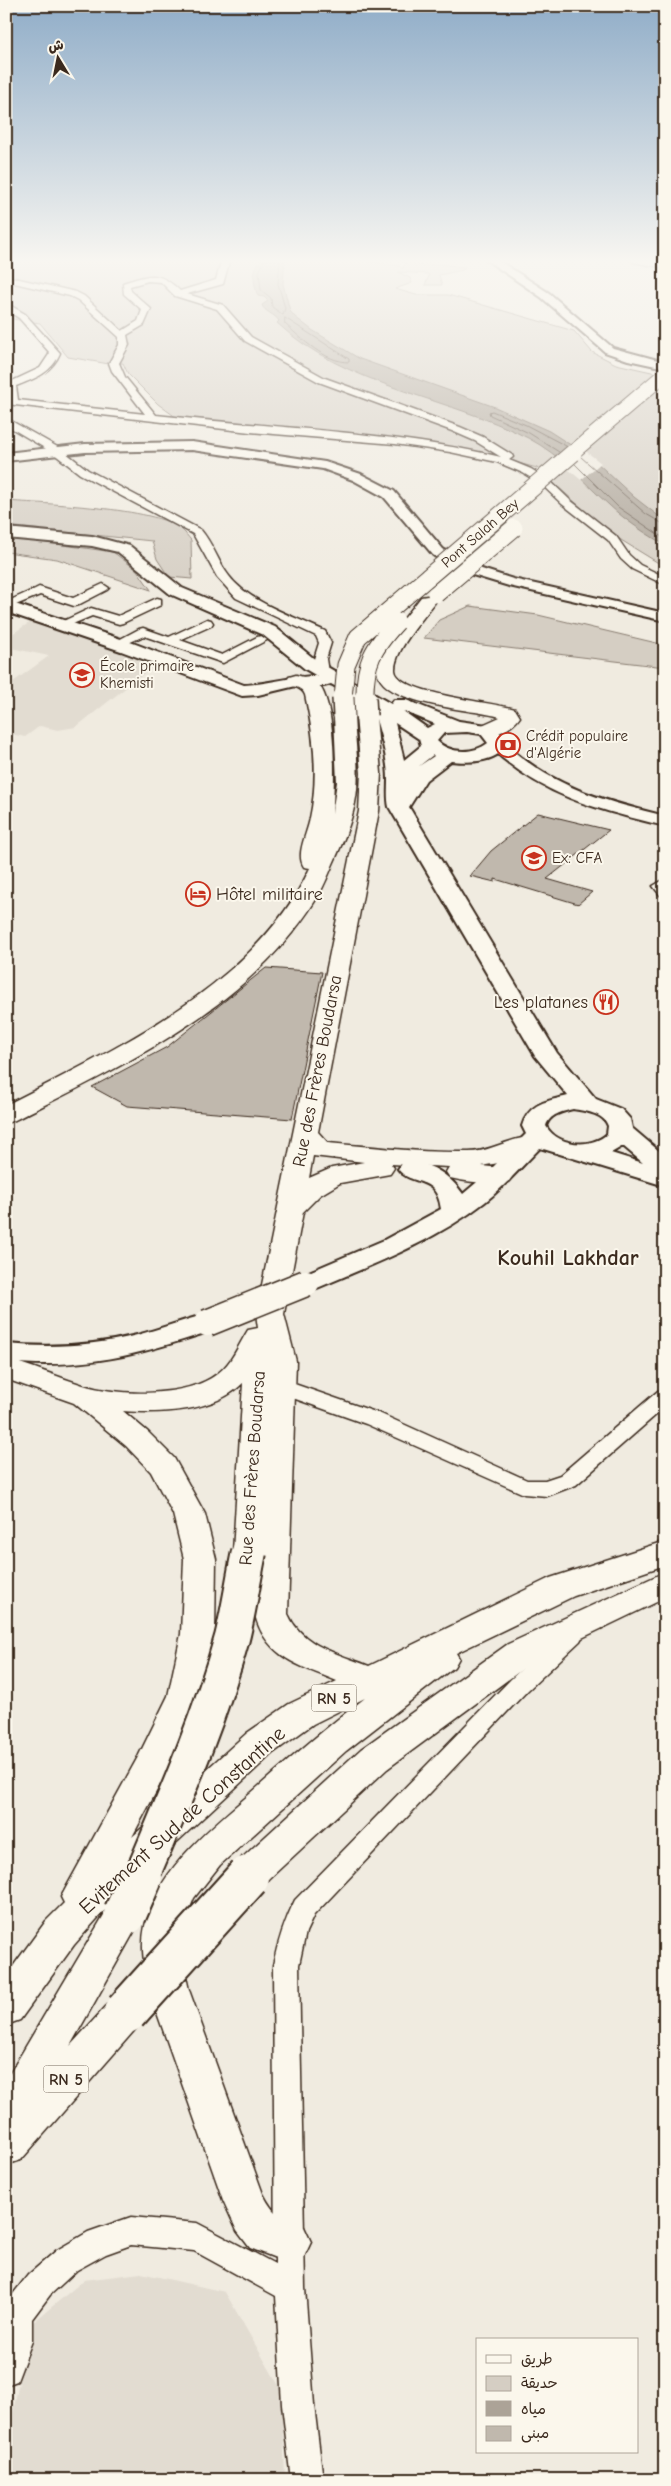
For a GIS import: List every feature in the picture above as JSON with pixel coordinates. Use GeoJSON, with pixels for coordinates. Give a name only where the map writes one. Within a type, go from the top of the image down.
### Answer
{"type":"FeatureCollection","features":[{"type":"Feature","properties":{"kind":"main road","name":"Pont Salah Bey"},"geometry":{"type":"LineString","coordinates":[[365,709],[344,669],[350,649],[358,637],[664,375]]}},
{"type":"Feature","properties":{"kind":"main road"},"geometry":{"type":"LineString","coordinates":[[613,439],[665,394]]}},
{"type":"Feature","properties":{"kind":"main road"},"geometry":{"type":"LineString","coordinates":[[540,505],[569,478]]}},
{"type":"Feature","properties":{"kind":"main road"},"geometry":{"type":"LineString","coordinates":[[6,1115],[119,1057],[184,1017],[223,988],[255,958],[301,906],[339,829],[365,709],[364,672],[371,652],[398,621],[427,601],[525,518]]}},
{"type":"Feature","properties":{"kind":"main road"},"geometry":{"type":"LineString","coordinates":[[6,532],[92,542],[124,549],[176,591],[265,635],[349,688],[392,746],[398,782]]}},
{"type":"Feature","properties":{"kind":"main road"},"geometry":{"type":"LineString","coordinates":[[365,709],[436,746],[475,755],[489,751],[492,738],[510,717],[508,713],[494,707],[414,695],[394,686],[388,679],[386,670],[394,646],[427,601]]}},
{"type":"Feature","properties":{"kind":"main road"},"geometry":{"type":"LineString","coordinates":[[7,606],[64,624],[242,691],[258,690],[296,681],[321,671],[373,691],[413,710],[492,738]]}},
{"type":"Feature","properties":{"kind":"main road"},"geometry":{"type":"LineString","coordinates":[[317,707],[321,671]]}},
{"type":"Feature","properties":{"kind":"main road"},"geometry":{"type":"LineString","coordinates":[[296,681],[311,685],[323,725],[325,774],[321,818],[312,855],[312,886]]}},
{"type":"Feature","properties":{"kind":"main road","name":"Rue des Frères Boudarsa"},"geometry":{"type":"LineString","coordinates":[[6,2119],[125,1914],[185,1777],[231,1640],[248,1552],[253,1503],[260,1363],[272,1323],[305,1132],[369,810],[371,773],[365,709]]}},
{"type":"Feature","properties":{"kind":"main road"},"geometry":{"type":"LineString","coordinates":[[400,807],[436,746],[438,729],[456,726]]}},
{"type":"Feature","properties":{"kind":"main road"},"geometry":{"type":"LineString","coordinates":[[436,746],[408,768],[398,782],[396,790],[400,807],[519,1006],[546,1056],[588,1104]]}},
{"type":"Feature","properties":{"kind":"main road"},"geometry":{"type":"LineString","coordinates":[[546,1056],[547,1107]]}},
{"type":"Feature","properties":{"kind":"main road"},"geometry":{"type":"LineString","coordinates":[[6,1353],[67,1356],[125,1347],[207,1323],[390,1247],[475,1198],[500,1175],[534,1140],[534,1120],[547,1107],[573,1102],[588,1104],[612,1114],[619,1122],[620,1130],[617,1138],[609,1145],[576,1151],[500,1175],[382,1168],[338,1174],[309,1188],[291,1209]]}},
{"type":"Feature","properties":{"kind":"main road"},"geometry":{"type":"LineString","coordinates":[[620,1130],[665,1169]]}},
{"type":"Feature","properties":{"kind":"main road"},"geometry":{"type":"LineString","coordinates":[[305,1132],[311,1143],[321,1150],[434,1159],[471,1160],[502,1154],[534,1140],[665,1178]]}},
{"type":"Feature","properties":{"kind":"main road"},"geometry":{"type":"LineString","coordinates":[[411,1169],[424,1173],[445,1185],[454,1201],[454,1210]]}},
{"type":"Feature","properties":{"kind":"main road"},"geometry":{"type":"LineString","coordinates":[[272,1323],[282,1360],[271,1614],[281,1636],[298,1651],[370,1680]]}},
{"type":"Feature","properties":{"kind":"main road"},"geometry":{"type":"LineString","coordinates":[[6,1369],[34,1376],[85,1396],[132,1401],[176,1401],[210,1391],[223,1384],[241,1369],[272,1323]]}},
{"type":"Feature","properties":{"kind":"main road"},"geometry":{"type":"LineString","coordinates":[[6,1339],[125,1347]]}},
{"type":"Feature","properties":{"kind":"main road"},"geometry":{"type":"LineString","coordinates":[[60,1933],[154,1760],[185,1696],[198,1634],[200,1559],[189,1514],[163,1466],[137,1439],[85,1396]]}},
{"type":"Feature","properties":{"kind":"main road","name":"Evitement Sud de Constantine"},"geometry":{"type":"LineString","coordinates":[[6,2008],[60,1933],[108,1881],[260,1743],[301,1714],[562,1587],[665,1553]]}},
{"type":"Feature","properties":{"kind":"main road","name":"RN 5"},"geometry":{"type":"LineString","coordinates":[[6,2146],[256,1868],[374,1759],[520,1652],[586,1623],[665,1584]]}},
{"type":"Feature","properties":{"kind":"main road"},"geometry":{"type":"LineString","coordinates":[[289,2242],[273,2239],[256,2225],[244,2200],[170,1990],[162,1954],[164,1925],[178,1890],[207,1854],[334,1742],[483,1627]]}},
{"type":"Feature","properties":{"kind":"street"},"geometry":{"type":"LineString","coordinates":[[30,375],[9,386],[10,402],[250,429],[326,434],[404,443],[484,457],[527,471]]}},
{"type":"Feature","properties":{"kind":"street"},"geometry":{"type":"LineString","coordinates":[[118,375],[146,404],[152,418]]}},
{"type":"Feature","properties":{"kind":"street"},"geometry":{"type":"LineString","coordinates":[[312,375],[479,439],[545,482],[566,502],[612,538],[625,558],[636,567],[665,582]]}},
{"type":"Feature","properties":{"kind":"street"},"geometry":{"type":"LineString","coordinates":[[6,421],[57,451],[84,472],[197,532],[205,540],[219,570],[229,585],[240,595],[321,634],[325,643],[321,671]]}},
{"type":"Feature","properties":{"kind":"street"},"geometry":{"type":"LineString","coordinates":[[6,457],[104,448],[207,447],[331,468],[357,477],[388,494],[423,532],[438,552],[444,558],[461,567],[509,582],[665,617]]}},
{"type":"Feature","properties":{"kind":"street"},"geometry":{"type":"LineString","coordinates":[[7,606],[39,592],[74,602],[103,588]]}},
{"type":"Feature","properties":{"kind":"street"},"geometry":{"type":"LineString","coordinates":[[64,624],[91,612],[118,620],[158,602]]}},
{"type":"Feature","properties":{"kind":"street"},"geometry":{"type":"LineString","coordinates":[[170,641],[207,623]]}},
{"type":"Feature","properties":{"kind":"street"},"geometry":{"type":"LineString","coordinates":[[117,644],[142,632],[223,659],[265,635]]}},
{"type":"Feature","properties":{"kind":"street"},"geometry":{"type":"LineString","coordinates":[[492,738],[531,772],[575,796],[665,821]]}},
{"type":"Feature","properties":{"kind":"street"},"geometry":{"type":"LineString","coordinates":[[475,755],[531,772]]}},
{"type":"Feature","properties":{"kind":"street"},"geometry":{"type":"LineString","coordinates":[[665,883],[660,886],[665,892]]}},
{"type":"Feature","properties":{"kind":"street"},"geometry":{"type":"LineString","coordinates":[[280,1386],[326,1400],[368,1416],[524,1487],[547,1488],[568,1480],[665,1396]]}},
{"type":"Feature","properties":{"kind":"street"},"geometry":{"type":"LineString","coordinates":[[307,2480],[298,2406],[290,2288],[286,1966],[293,1932],[304,1908],[537,1667],[586,1623]]}},
{"type":"Feature","properties":{"kind":"street"},"geometry":{"type":"LineString","coordinates":[[6,2370],[17,2341],[12,2319],[39,2285],[67,2260],[98,2242],[131,2231],[197,2237],[290,2288]]}},
{"type":"Feature","properties":{"kind":"shaded area","name":"École primaire Khemisti"},"geometry":{"type":"Polygon","coordinates":[[[32,621],[156,664],[76,727],[58,730],[40,726],[25,737],[6,733],[6,687],[49,656],[6,647],[6,638],[32,621]]]}},
{"type":"Feature","properties":{"kind":"shaded area"},"geometry":{"type":"Polygon","coordinates":[[[141,2273],[225,2292],[282,2391],[285,2480],[6,2480],[6,2449],[30,2325],[84,2280],[141,2273]]]}},
{"type":"Feature","properties":{"kind":"green space"},"geometry":{"type":"Polygon","coordinates":[[[129,375],[665,375],[665,567],[621,540],[594,519],[537,468],[462,448],[298,428],[246,426],[177,418],[158,404],[129,375]]]}},
{"type":"Feature","properties":{"kind":"green space"},"geometry":{"type":"Polygon","coordinates":[[[6,501],[71,505],[124,511],[168,522],[181,529],[191,540],[192,579],[169,577],[157,559],[152,541],[6,526],[6,501]]]}},
{"type":"Feature","properties":{"kind":"green space"},"geometry":{"type":"Polygon","coordinates":[[[6,537],[113,552],[137,570],[151,590],[57,559],[6,552],[6,537]]]}},
{"type":"Feature","properties":{"kind":"green space"},"geometry":{"type":"Polygon","coordinates":[[[470,606],[538,615],[665,645],[665,667],[424,638],[439,620],[470,606]]]}},
{"type":"Feature","properties":{"kind":"water"},"geometry":{"type":"Polygon","coordinates":[[[363,375],[405,375],[495,407],[549,431],[594,460],[634,497],[665,521],[665,545],[622,516],[571,469],[528,438],[464,411],[363,375]]]}},
{"type":"Feature","properties":{"kind":"pier"},"geometry":{"type":"Polygon","coordinates":[[[574,442],[601,463],[581,480],[555,458],[574,442]]]}},
{"type":"Feature","properties":{"kind":"building","name":"Ex: CFA"},"geometry":{"type":"Polygon","coordinates":[[[538,813],[609,830],[547,879],[592,892],[578,904],[495,879],[495,882],[470,876],[491,851],[538,813]]]}},
{"type":"Feature","properties":{"kind":"building"},"geometry":{"type":"Polygon","coordinates":[[[266,968],[322,972],[292,1119],[127,1106],[92,1087],[167,1047],[266,968]]]}},
{"type":"Feature","properties":{"kind":"place","name":"École primaire Khemisti"},"geometry":{"type":"Point","coordinates":[82,675]}},
{"type":"Feature","properties":{"kind":"place","name":"Crédit populaire d'Algérie"},"geometry":{"type":"Point","coordinates":[508,745]}},
{"type":"Feature","properties":{"kind":"place","name":"Ex: CFA"},"geometry":{"type":"Point","coordinates":[534,858]}},
{"type":"Feature","properties":{"kind":"place","name":"Hôtel militaire"},"geometry":{"type":"Point","coordinates":[198,894]}},
{"type":"Feature","properties":{"kind":"place","name":"Les platanes"},"geometry":{"type":"Point","coordinates":[606,1002]}},
{"type":"Feature","properties":{"kind":"district","name":"Kouhil Lakhdar"},"geometry":{"type":"Point","coordinates":[568,1257]}}]}
